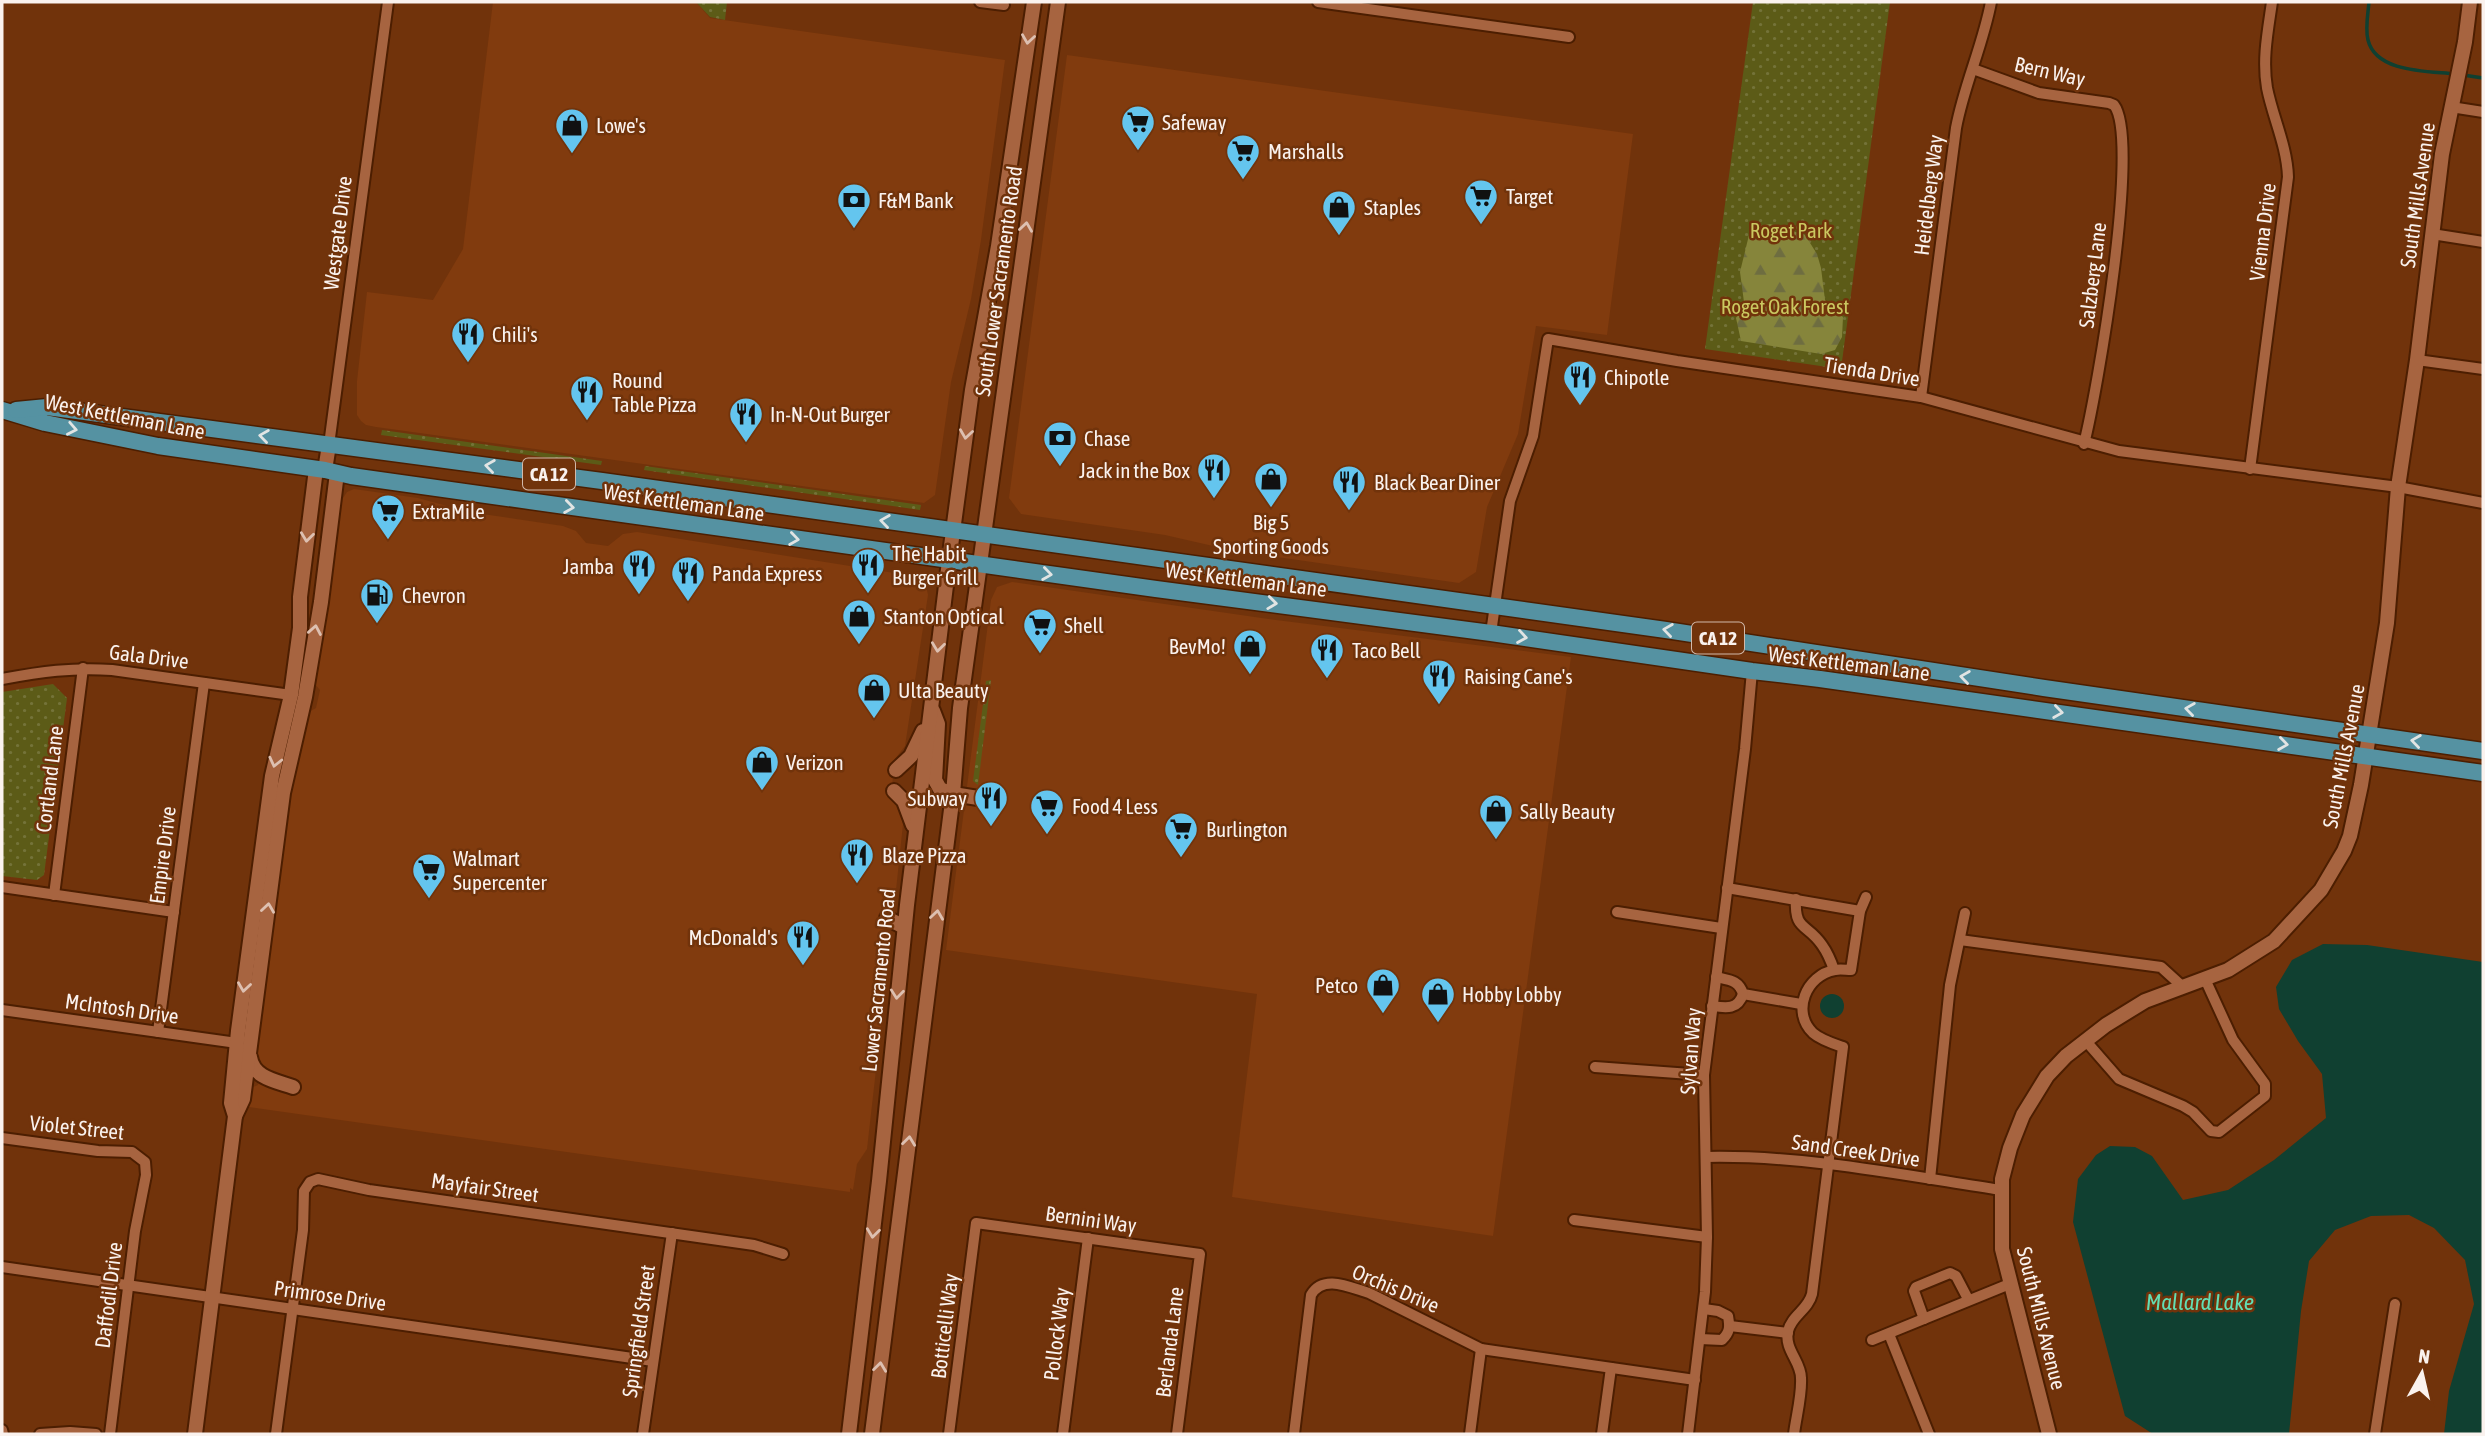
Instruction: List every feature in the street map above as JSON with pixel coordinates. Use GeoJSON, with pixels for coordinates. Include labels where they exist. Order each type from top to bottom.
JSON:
{"type":"FeatureCollection","features":[{"type":"Feature","properties":{"kind":"main road","name":"South Lower Sacramento Road"},"geometry":{"type":"LineString","coordinates":[[953,531],[972,390],[998,246],[1034,2]]}},
{"type":"Feature","properties":{"kind":"main road","name":"South Lower Sacramento Road"},"geometry":{"type":"LineString","coordinates":[[979,565],[1058,2]]}},
{"type":"Feature","properties":{"kind":"main road","name":"South Mills Avenue"},"geometry":{"type":"LineString","coordinates":[[2049,1434],[2002,1250],[2001,1190],[2010,1148],[2023,1115],[2048,1076],[2085,1040],[2145,1001],[2228,970],[2274,941],[2321,890],[2350,836],[2387,623],[2398,487],[2432,234],[2470,2]]}},
{"type":"Feature","properties":{"kind":"main road","name":"West Kettleman Lane"},"geometry":{"type":"LineString","coordinates":[[4,410],[47,407],[329,444],[1666,630],[2483,751]]}},
{"type":"Feature","properties":{"kind":"main road","name":"West Kettleman Lane"},"geometry":{"type":"LineString","coordinates":[[4,410],[45,424],[158,446],[326,471],[948,561],[1491,633],[2483,773]]}},
{"type":"Feature","properties":{"kind":"main road","name":"Westgate Drive"},"geometry":{"type":"LineString","coordinates":[[326,471],[329,444]]}},
{"type":"Feature","properties":{"kind":"main road"},"geometry":{"type":"LineString","coordinates":[[298,696],[300,597],[326,471]]}},
{"type":"Feature","properties":{"kind":"main road"},"geometry":{"type":"LineString","coordinates":[[235,1116],[231,1103],[243,1046],[272,776],[298,696],[321,602],[326,471]]}},
{"type":"Feature","properties":{"kind":"main road","name":"Lower Sacramento Road"},"geometry":{"type":"LineString","coordinates":[[849,1434],[879,1181],[904,927],[953,531]]}},
{"type":"Feature","properties":{"kind":"main road"},"geometry":{"type":"LineString","coordinates":[[872,1434],[953,794],[960,709],[979,565]]}},
{"type":"Feature","properties":{"kind":"main road"},"geometry":{"type":"LineString","coordinates":[[897,770],[911,756],[920,740],[931,703]]}},
{"type":"Feature","properties":{"kind":"main road"},"geometry":{"type":"LineString","coordinates":[[931,703],[938,724],[935,780],[940,789],[953,794],[997,801]]}},
{"type":"Feature","properties":{"kind":"main road"},"geometry":{"type":"LineString","coordinates":[[894,791],[909,811],[913,823],[914,846]]}},
{"type":"Feature","properties":{"kind":"main road"},"geometry":{"type":"LineString","coordinates":[[887,925],[904,927]]}},
{"type":"Feature","properties":{"kind":"main road"},"geometry":{"type":"LineString","coordinates":[[243,1046],[243,1099]]}},
{"type":"Feature","properties":{"kind":"main road"},"geometry":{"type":"LineString","coordinates":[[195,1434],[235,1116],[248,1087],[253,1083],[293,1087],[256,1071],[243,1046]]}},
{"type":"Feature","properties":{"kind":"street","name":"Westgate Drive"},"geometry":{"type":"LineString","coordinates":[[329,444],[388,2]]}},
{"type":"Feature","properties":{"kind":"street"},"geometry":{"type":"LineString","coordinates":[[980,2],[1004,5]]}},
{"type":"Feature","properties":{"kind":"street"},"geometry":{"type":"LineString","coordinates":[[1318,2],[1569,37]]}},
{"type":"Feature","properties":{"kind":"street","name":"Heidelberg Way"},"geometry":{"type":"LineString","coordinates":[[1921,397],[1956,128],[1964,93],[1982,43],[1991,2]]}},
{"type":"Feature","properties":{"kind":"street","name":"Vienna Drive"},"geometry":{"type":"LineString","coordinates":[[2250,470],[2288,177],[2284,146],[2267,89],[2265,69],[2272,2]]}},
{"type":"Feature","properties":{"kind":"street","name":"Bern Way"},"geometry":{"type":"LineString","coordinates":[[1973,69],[2039,93],[2104,102],[2114,105],[2117,110]]}},
{"type":"Feature","properties":{"kind":"street"},"geometry":{"type":"LineString","coordinates":[[2451,107],[2483,112]]}},
{"type":"Feature","properties":{"kind":"street","name":"Salzberg Lane"},"geometry":{"type":"LineString","coordinates":[[2084,443],[2097,387],[2122,199],[2121,131],[2117,110]]}},
{"type":"Feature","properties":{"kind":"street"},"geometry":{"type":"LineString","coordinates":[[2432,234],[2483,242]]}},
{"type":"Feature","properties":{"kind":"street","name":"Tienda Drive"},"geometry":{"type":"LineString","coordinates":[[1491,633],[1510,502],[1533,436],[1548,339],[1921,397],[2129,453],[2398,487],[2483,503]]}},
{"type":"Feature","properties":{"kind":"street"},"geometry":{"type":"LineString","coordinates":[[2417,360],[2483,369]]}},
{"type":"Feature","properties":{"kind":"street","name":"Gala Drive"},"geometry":{"type":"LineString","coordinates":[[2,679],[56,669],[83,668],[298,696]]}},
{"type":"Feature","properties":{"kind":"street","name":"Cortland Lane"},"geometry":{"type":"LineString","coordinates":[[54,895],[83,668]]}},
{"type":"Feature","properties":{"kind":"street","name":"Sylvan Way"},"geometry":{"type":"LineString","coordinates":[[1688,1434],[1704,1309],[1707,1237],[1704,1074],[1745,749],[1752,671]]}},
{"type":"Feature","properties":{"kind":"street","name":"Empire Drive"},"geometry":{"type":"LineString","coordinates":[[159,1032],[204,683]]}},
{"type":"Feature","properties":{"kind":"street"},"geometry":{"type":"LineString","coordinates":[[2,887],[174,912]]}},
{"type":"Feature","properties":{"kind":"street"},"geometry":{"type":"LineString","coordinates":[[1727,888],[1860,911]]}},
{"type":"Feature","properties":{"kind":"street"},"geometry":{"type":"LineString","coordinates":[[1794,1434],[1801,1379],[1788,1343],[1788,1333],[1792,1321],[1809,1304],[1812,1294],[1843,1047],[1813,1033],[1803,1017],[1801,1004],[1812,983],[1822,974],[1834,970],[1851,970],[1860,911],[1866,898]]}},
{"type":"Feature","properties":{"kind":"street"},"geometry":{"type":"LineString","coordinates":[[1796,899],[1795,915],[1800,924],[1821,942],[1834,970]]}},
{"type":"Feature","properties":{"kind":"street"},"geometry":{"type":"LineString","coordinates":[[1617,912],[1721,928]]}},
{"type":"Feature","properties":{"kind":"street"},"geometry":{"type":"LineString","coordinates":[[1930,1179],[1950,985],[1965,913]]}},
{"type":"Feature","properties":{"kind":"street"},"geometry":{"type":"LineString","coordinates":[[1960,940],[2161,967],[2183,987]]}},
{"type":"Feature","properties":{"kind":"street"},"geometry":{"type":"LineString","coordinates":[[1712,1006],[1735,1006],[1743,994],[1735,981],[1716,976]]}},
{"type":"Feature","properties":{"kind":"street"},"geometry":{"type":"LineString","coordinates":[[2085,1040],[2119,1079],[2183,1106],[2193,1112],[2211,1131],[2219,1132],[2265,1096],[2266,1089],[2233,1040],[2205,979]]}},
{"type":"Feature","properties":{"kind":"street"},"geometry":{"type":"LineString","coordinates":[[1743,994],[1801,1004]]}},
{"type":"Feature","properties":{"kind":"street","name":"McIntosh Drive"},"geometry":{"type":"LineString","coordinates":[[2,1010],[243,1046]]}},
{"type":"Feature","properties":{"kind":"street"},"geometry":{"type":"LineString","coordinates":[[1595,1067],[1704,1074]]}},
{"type":"Feature","properties":{"kind":"street","name":"Violet Street"},"geometry":{"type":"LineString","coordinates":[[2,1138],[97,1152],[132,1152],[145,1162]]}},
{"type":"Feature","properties":{"kind":"street","name":"Sand Creek Drive"},"geometry":{"type":"LineString","coordinates":[[1706,1157],[1750,1156],[1827,1164],[2001,1190]]}},
{"type":"Feature","properties":{"kind":"street","name":"Daffodil Drive"},"geometry":{"type":"LineString","coordinates":[[110,1434],[139,1205],[146,1175],[145,1162]]}},
{"type":"Feature","properties":{"kind":"street","name":"Mayfair Street"},"geometry":{"type":"LineString","coordinates":[[276,1434],[303,1230],[304,1191],[310,1182],[318,1179],[369,1190],[754,1245],[783,1254]]}},
{"type":"Feature","properties":{"kind":"street"},"geometry":{"type":"LineString","coordinates":[[1574,1220],[1707,1237]]}},
{"type":"Feature","properties":{"kind":"street","name":"Bernini Way"},"geometry":{"type":"LineString","coordinates":[[976,1223],[1200,1254]]}},
{"type":"Feature","properties":{"kind":"street","name":"Botticelli Way"},"geometry":{"type":"LineString","coordinates":[[950,1434],[976,1223]]}},
{"type":"Feature","properties":{"kind":"street","name":"Springfield Street"},"geometry":{"type":"LineString","coordinates":[[643,1434],[672,1233]]}},
{"type":"Feature","properties":{"kind":"street","name":"Pollock Way"},"geometry":{"type":"LineString","coordinates":[[1063,1434],[1088,1238]]}},
{"type":"Feature","properties":{"kind":"street","name":"Berlanda Lane"},"geometry":{"type":"LineString","coordinates":[[1177,1434],[1200,1254]]}},
{"type":"Feature","properties":{"kind":"street","name":"Primrose Drive"},"geometry":{"type":"LineString","coordinates":[[2,1267],[653,1361]]}},
{"type":"Feature","properties":{"kind":"street"},"geometry":{"type":"LineString","coordinates":[[1924,1319],[1914,1291],[1916,1287],[1950,1273],[1956,1276],[1968,1299]]}},
{"type":"Feature","properties":{"kind":"street","name":"Orchis Drive"},"geometry":{"type":"LineString","coordinates":[[1294,1434],[1311,1295],[1315,1287],[1324,1283],[1349,1286],[1369,1293],[1481,1349]]}},
{"type":"Feature","properties":{"kind":"street"},"geometry":{"type":"LineString","coordinates":[[1872,1340],[2012,1283]]}},
{"type":"Feature","properties":{"kind":"street"},"geometry":{"type":"LineString","coordinates":[[2375,1434],[2395,1304]]}},
{"type":"Feature","properties":{"kind":"street"},"geometry":{"type":"LineString","coordinates":[[1700,1339],[1721,1340],[1728,1334],[1730,1325],[1728,1316],[1704,1309]]}},
{"type":"Feature","properties":{"kind":"street"},"geometry":{"type":"LineString","coordinates":[[1730,1325],[1788,1333]]}},
{"type":"Feature","properties":{"kind":"street"},"geometry":{"type":"LineString","coordinates":[[1889,1334],[1929,1434]]}},
{"type":"Feature","properties":{"kind":"street"},"geometry":{"type":"LineString","coordinates":[[1470,1434],[1481,1349],[1695,1380]]}},
{"type":"Feature","properties":{"kind":"street"},"geometry":{"type":"LineString","coordinates":[[1602,1434],[1611,1368]]}},
{"type":"Feature","properties":{"kind":"street"},"geometry":{"type":"LineString","coordinates":[[40,1434],[96,1434]]}},
{"type":"Feature","properties":{"kind":"shaded area"},"geometry":{"type":"Polygon","coordinates":[[[493,2],[696,2],[710,18],[1005,60],[981,240],[971,299],[951,382],[935,495],[924,503],[376,427],[361,421],[357,415],[357,381],[367,292],[433,300],[463,249],[493,2]]]}},
{"type":"Feature","properties":{"kind":"shaded area"},"geometry":{"type":"Polygon","coordinates":[[[1067,55],[1633,134],[1607,335],[1536,326],[1518,434],[1487,507],[1476,572],[1459,583],[1235,551],[1165,535],[1021,514],[1009,498],[1067,55]]]}},
{"type":"Feature","properties":{"kind":"shaded area"},"geometry":{"type":"Polygon","coordinates":[[[354,489],[418,498],[469,512],[563,526],[576,531],[586,543],[608,546],[623,534],[637,532],[913,576],[926,585],[928,595],[905,746],[895,759],[891,795],[900,810],[903,824],[896,890],[886,905],[882,946],[887,954],[888,964],[867,1149],[857,1164],[853,1190],[850,1188],[850,1192],[249,1107],[251,1088],[258,1085],[260,1071],[254,1064],[294,770],[307,713],[316,708],[320,690],[314,683],[318,640],[329,597],[341,501],[347,492],[354,489]]]}},
{"type":"Feature","properties":{"kind":"shaded area"},"geometry":{"type":"Polygon","coordinates":[[[1012,582],[1276,620],[1571,657],[1493,1236],[1232,1197],[1257,994],[946,950],[991,600],[997,587],[1012,582]]]}},
{"type":"Feature","properties":{"kind":"green space"},"geometry":{"type":"Polygon","coordinates":[[[696,2],[727,2],[725,20],[710,17],[696,2]]]}},
{"type":"Feature","properties":{"kind":"green space","name":"Roget Park"},"geometry":{"type":"Polygon","coordinates":[[[1753,2],[1890,2],[1841,369],[1705,349],[1753,2]]]}},
{"type":"Feature","properties":{"kind":"green space","name":"Roget Oak Forest"},"geometry":{"type":"Polygon","coordinates":[[[1770,224],[1805,235],[1817,254],[1825,300],[1843,317],[1842,337],[1835,350],[1821,354],[1741,341],[1736,318],[1744,302],[1740,272],[1749,235],[1755,227],[1770,224]]]}},
{"type":"Feature","properties":{"kind":"green space"},"geometry":{"type":"Polygon","coordinates":[[[382,430],[602,461],[601,465],[381,435],[382,430]]]}},
{"type":"Feature","properties":{"kind":"green space"},"geometry":{"type":"Polygon","coordinates":[[[645,466],[921,505],[920,510],[644,470],[645,466]]]}},
{"type":"Feature","properties":{"kind":"green space"},"geometry":{"type":"Polygon","coordinates":[[[991,680],[978,785],[973,781],[986,681],[991,680]]]}},
{"type":"Feature","properties":{"kind":"green space"},"geometry":{"type":"Polygon","coordinates":[[[53,684],[67,698],[44,875],[37,880],[2,876],[2,692],[53,684]]]}},
{"type":"Feature","properties":{"kind":"water","name":"Mallard Lake"},"geometry":{"type":"Polygon","coordinates":[[[2323,944],[2367,945],[2483,962],[2483,1434],[2444,1434],[2449,1391],[2474,1304],[2465,1260],[2434,1228],[2409,1215],[2371,1216],[2335,1230],[2309,1261],[2301,1311],[2289,1434],[2153,1434],[2125,1416],[2073,1222],[2078,1179],[2096,1155],[2110,1146],[2135,1147],[2152,1156],[2183,1200],[2228,1190],[2274,1160],[2326,1118],[2322,1074],[2279,1009],[2276,987],[2292,960],[2323,944]]]}},
{"type":"Feature","properties":{"kind":"water"},"geometry":{"type":"Polygon","coordinates":[[[1832,994],[1843,1001],[1844,1006],[1837,1017],[1832,1018],[1821,1011],[1820,1006],[1827,995],[1832,994]]]}},
{"type":"Feature","properties":{"kind":"waterway"},"geometry":{"type":"LineString","coordinates":[[2369,2],[2368,40],[2381,59],[2418,71],[2455,74]]}},
{"type":"Feature","properties":{"kind":"waterway"},"geometry":{"type":"LineString","coordinates":[[2463,75],[2483,78]]}},
{"type":"Feature","properties":{"kind":"place","name":"Safeway"},"geometry":{"type":"Point","coordinates":[1138,152]}},
{"type":"Feature","properties":{"kind":"place","name":"Lowe's"},"geometry":{"type":"Point","coordinates":[572,155]}},
{"type":"Feature","properties":{"kind":"place","name":"Marshalls"},"geometry":{"type":"Point","coordinates":[1243,181]}},
{"type":"Feature","properties":{"kind":"place","name":"Target"},"geometry":{"type":"Point","coordinates":[1481,226]}},
{"type":"Feature","properties":{"kind":"place","name":"F&M Bank"},"geometry":{"type":"Point","coordinates":[854,230]}},
{"type":"Feature","properties":{"kind":"place","name":"Staples"},"geometry":{"type":"Point","coordinates":[1339,237]}},
{"type":"Feature","properties":{"kind":"place","name":"Chili's"},"geometry":{"type":"Point","coordinates":[468,364]}},
{"type":"Feature","properties":{"kind":"place","name":"Chipotle"},"geometry":{"type":"Point","coordinates":[1580,407]}},
{"type":"Feature","properties":{"kind":"place","name":"Round Table Pizza"},"geometry":{"type":"Point","coordinates":[587,422]}},
{"type":"Feature","properties":{"kind":"place","name":"In-N-Out Burger"},"geometry":{"type":"Point","coordinates":[746,444]}},
{"type":"Feature","properties":{"kind":"place","name":"Chase"},"geometry":{"type":"Point","coordinates":[1060,468]}},
{"type":"Feature","properties":{"kind":"place","name":"Jack in the Box"},"geometry":{"type":"Point","coordinates":[1214,500]}},
{"type":"Feature","properties":{"kind":"place","name":"Big 5 Sporting Goods"},"geometry":{"type":"Point","coordinates":[1271,509]}},
{"type":"Feature","properties":{"kind":"place","name":"Black Bear Diner"},"geometry":{"type":"Point","coordinates":[1349,512]}},
{"type":"Feature","properties":{"kind":"place","name":"ExtraMile"},"geometry":{"type":"Point","coordinates":[388,541]}},
{"type":"Feature","properties":{"kind":"place","name":"The Habit Burger Grill"},"geometry":{"type":"Point","coordinates":[868,595]}},
{"type":"Feature","properties":{"kind":"place","name":"Jamba"},"geometry":{"type":"Point","coordinates":[639,596]}},
{"type":"Feature","properties":{"kind":"place","name":"Panda Express"},"geometry":{"type":"Point","coordinates":[688,603]}},
{"type":"Feature","properties":{"kind":"place","name":"Chevron"},"geometry":{"type":"Point","coordinates":[377,625]}},
{"type":"Feature","properties":{"kind":"place","name":"Stanton Optical"},"geometry":{"type":"Point","coordinates":[859,646]}},
{"type":"Feature","properties":{"kind":"place","name":"Shell"},"geometry":{"type":"Point","coordinates":[1040,655]}},
{"type":"Feature","properties":{"kind":"place","name":"BevMo!"},"geometry":{"type":"Point","coordinates":[1250,676]}},
{"type":"Feature","properties":{"kind":"place","name":"Taco Bell"},"geometry":{"type":"Point","coordinates":[1327,680]}},
{"type":"Feature","properties":{"kind":"place","name":"Raising Cane's"},"geometry":{"type":"Point","coordinates":[1439,706]}},
{"type":"Feature","properties":{"kind":"place","name":"Ulta Beauty"},"geometry":{"type":"Point","coordinates":[874,720]}},
{"type":"Feature","properties":{"kind":"place","name":"Verizon"},"geometry":{"type":"Point","coordinates":[762,792]}},
{"type":"Feature","properties":{"kind":"place","name":"Subway"},"geometry":{"type":"Point","coordinates":[991,828]}},
{"type":"Feature","properties":{"kind":"place","name":"Food 4 Less"},"geometry":{"type":"Point","coordinates":[1047,836]}},
{"type":"Feature","properties":{"kind":"place","name":"Sally Beauty"},"geometry":{"type":"Point","coordinates":[1496,841]}},
{"type":"Feature","properties":{"kind":"place","name":"Burlington"},"geometry":{"type":"Point","coordinates":[1181,859]}},
{"type":"Feature","properties":{"kind":"place","name":"Blaze Pizza"},"geometry":{"type":"Point","coordinates":[857,885]}},
{"type":"Feature","properties":{"kind":"place","name":"Walmart Supercenter"},"geometry":{"type":"Point","coordinates":[429,900]}},
{"type":"Feature","properties":{"kind":"place","name":"McDonald's"},"geometry":{"type":"Point","coordinates":[803,967]}},
{"type":"Feature","properties":{"kind":"place","name":"Petco"},"geometry":{"type":"Point","coordinates":[1383,1015]}},
{"type":"Feature","properties":{"kind":"place","name":"Hobby Lobby"},"geometry":{"type":"Point","coordinates":[1438,1024]}}]}
